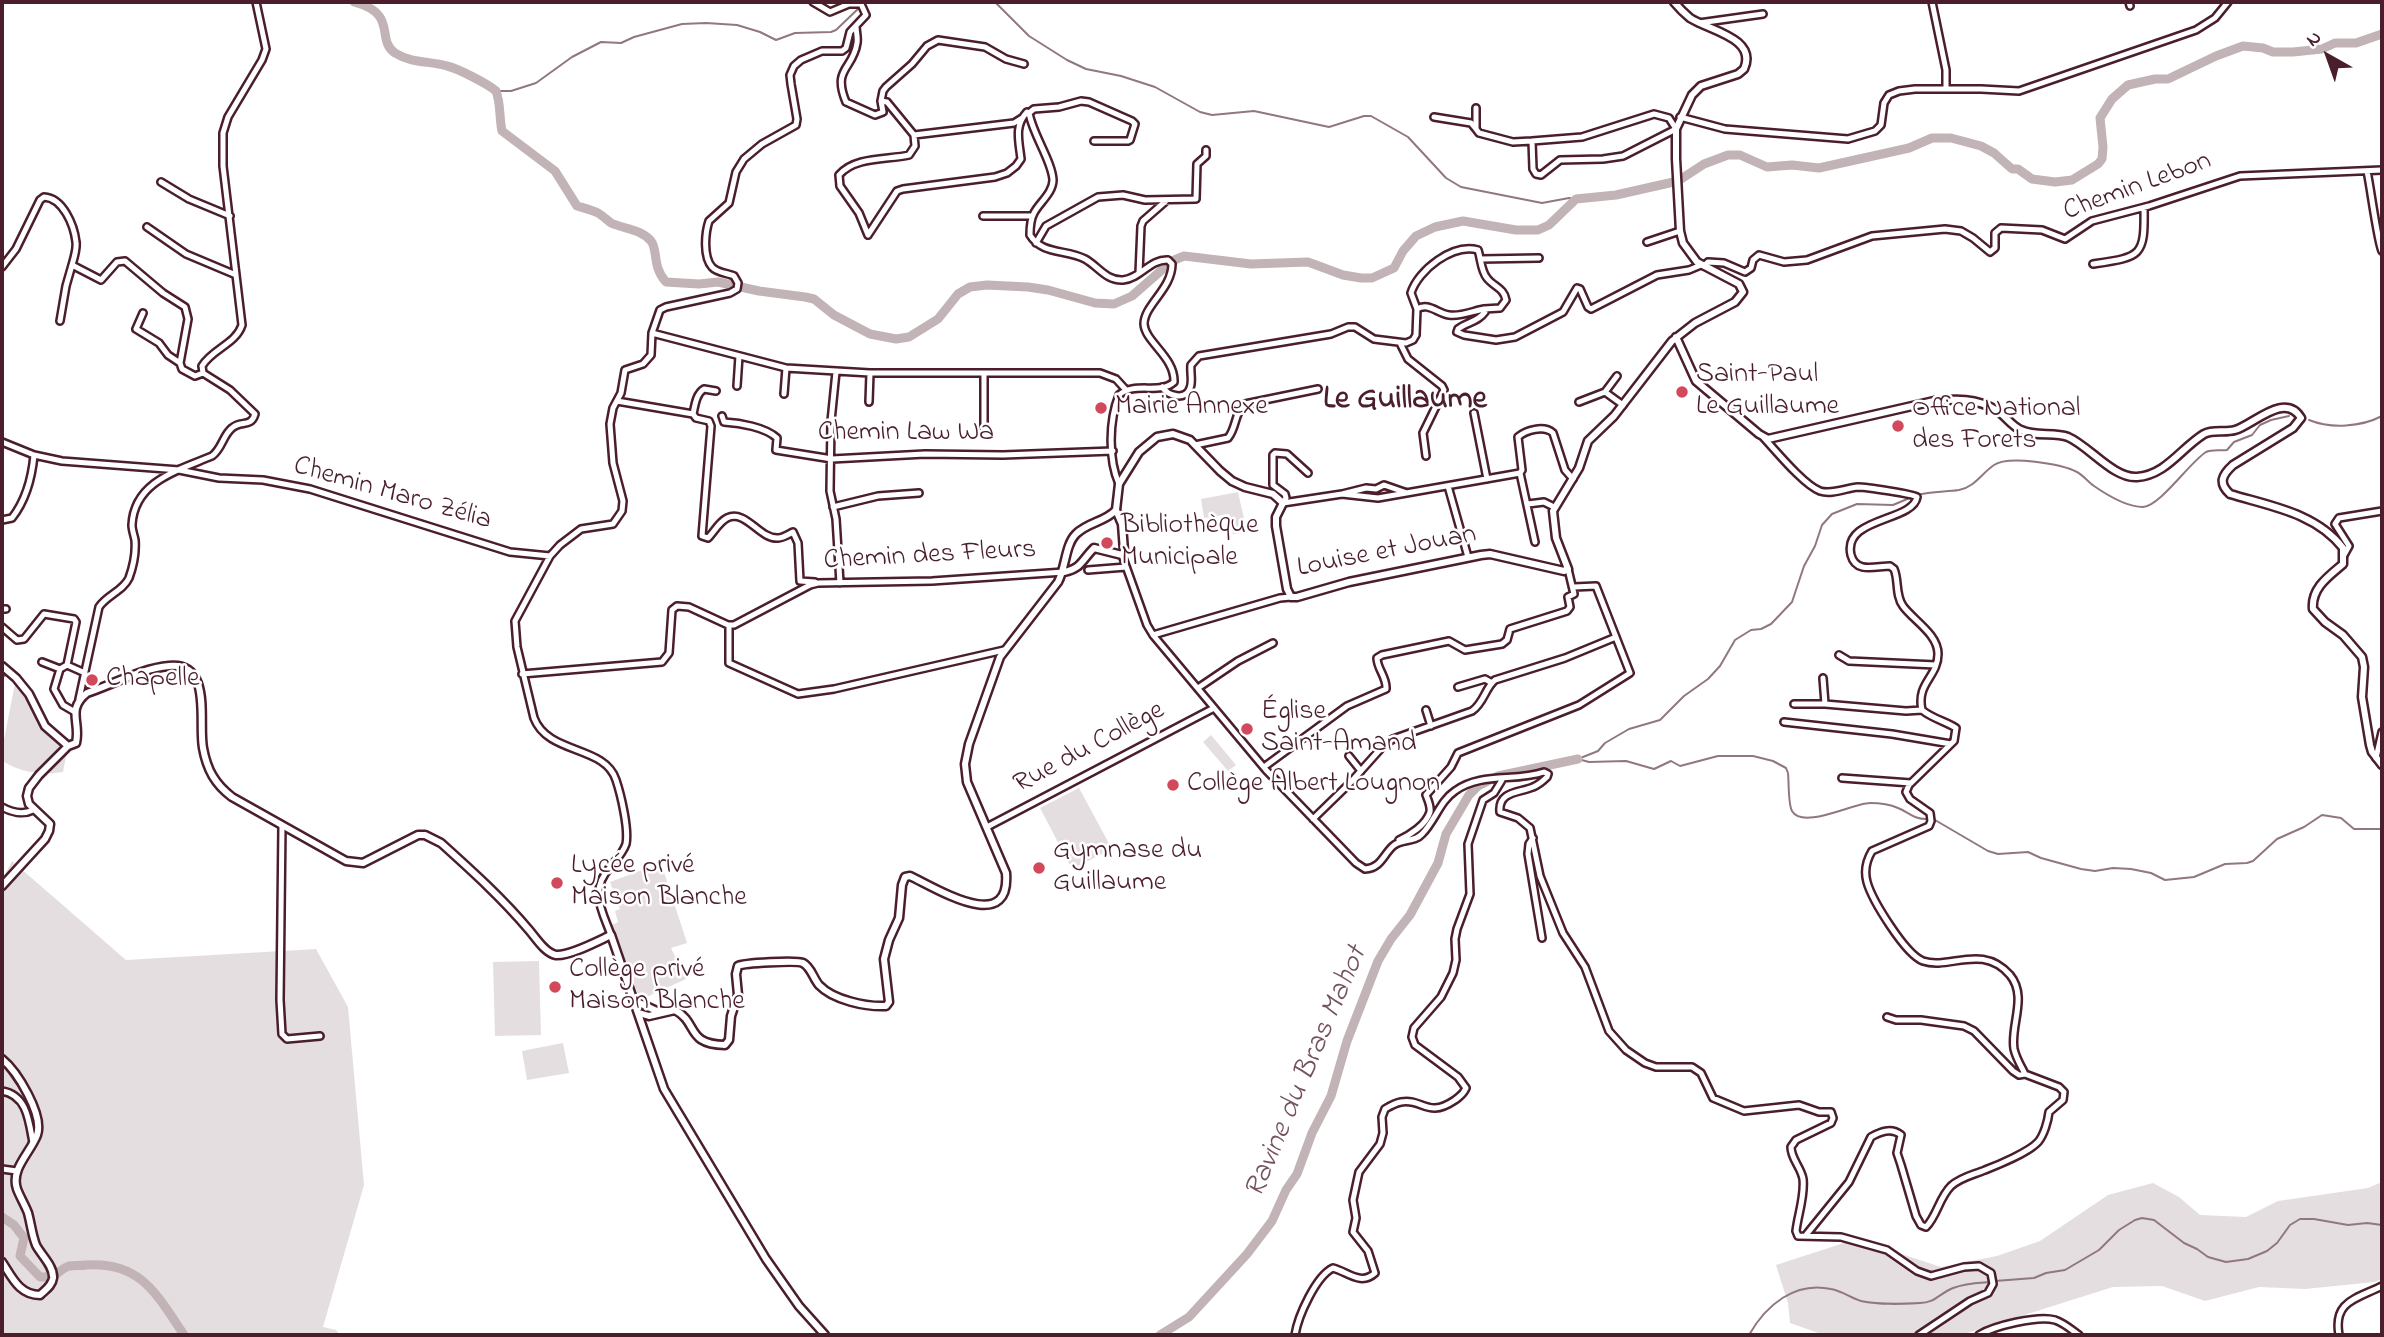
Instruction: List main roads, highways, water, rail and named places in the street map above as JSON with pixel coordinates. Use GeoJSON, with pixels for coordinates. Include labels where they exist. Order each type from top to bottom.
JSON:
{"type":"FeatureCollection","features":[{"type":"Feature","properties":{"kind":"main road"},"geometry":{"type":"LineString","coordinates":[[1674,2],[1689,18],[1735,40],[1744,50],[1747,63],[1738,74],[1701,86],[1692,95],[1676,129],[1680,231],[1683,243],[1702,266],[1740,284],[1743,292],[1739,299],[1695,323],[1676,337],[1696,381],[1764,438],[1934,401],[1961,398],[1997,410],[2023,432],[2070,438],[2129,477],[2160,470],[2208,432],[2236,430],[2264,414],[2286,408],[2298,412],[2301,418],[2299,423],[2233,465],[2221,480],[2223,488],[2230,494],[2295,513],[2323,527],[2343,548],[2343,564],[2320,584],[2312,604],[2316,613],[2349,641],[2364,662],[2362,698],[2370,745],[2375,758],[2382,765]]}},
{"type":"Feature","properties":{"kind":"main road","name":"Louise et Jouan"},"geometry":{"type":"LineString","coordinates":[[1116,510],[1119,484],[1139,452],[1157,437],[1173,434],[1195,445],[1232,481],[1273,494],[1283,503],[1276,517],[1276,526],[1287,589],[1291,597],[1490,554],[1555,569],[1568,569],[1556,538],[1554,508],[1573,479],[1588,440],[1623,405],[1676,337]]}},
{"type":"Feature","properties":{"kind":"main road"},"geometry":{"type":"LineString","coordinates":[[639,1013],[678,1012],[697,1038],[704,1042],[724,1045],[729,1040],[731,1016],[738,995],[738,966],[745,963],[793,960],[804,963],[827,993],[876,1006],[886,1006],[889,1002],[884,959],[899,918],[903,879],[910,876],[968,904],[998,901],[1007,885],[1006,873],[967,782],[965,764],[978,718],[1000,657],[1064,572],[1073,536],[1090,524],[1104,520],[1116,510],[1122,524],[1122,555],[1094,548],[1081,565],[1064,572]]}},
{"type":"Feature","properties":{"kind":"main road"},"geometry":{"type":"LineString","coordinates":[[2,666],[29,694],[45,726],[68,746]]}},
{"type":"Feature","properties":{"kind":"main road"},"geometry":{"type":"LineString","coordinates":[[2,886],[50,831],[50,824],[45,817],[33,810],[27,796],[29,788],[39,775],[68,746],[76,743],[78,738],[75,712],[79,699],[87,693],[154,669],[179,666],[189,670],[200,687],[202,746],[208,767],[217,786],[232,797],[346,861],[355,863],[363,863],[418,835],[429,836],[441,843],[506,903],[553,954],[578,949],[611,935],[664,1089],[766,1259],[799,1306],[825,1335]]}},
{"type":"Feature","properties":{"kind":"main road"},"geometry":{"type":"LineString","coordinates":[[635,1000],[649,1012]]}},
{"type":"Feature","properties":{"kind":"main road"},"geometry":{"type":"LineString","coordinates":[[643,1026],[649,1012]]}},
{"type":"Feature","properties":{"kind":"main road"},"geometry":{"type":"LineString","coordinates":[[2,1059],[10,1065],[21,1081],[37,1118],[38,1129],[17,1171],[16,1187],[27,1210],[37,1245],[51,1270],[52,1282],[40,1295],[25,1293],[2,1262]]}},
{"type":"Feature","properties":{"kind":"waterway"},"geometry":{"type":"LineString","coordinates":[[354,2],[377,13],[384,27],[386,41],[395,53],[414,60],[452,67],[496,91],[502,131],[555,171],[577,206],[596,212],[611,223],[647,237],[653,244],[659,270],[666,282],[718,282],[814,299],[834,315],[870,334],[896,339],[909,337],[938,319],[958,294],[970,287],[1028,287],[1095,303],[1114,304],[1132,296],[1172,261],[1184,256],[1251,264],[1308,262],[1343,275],[1372,278],[1394,268],[1403,251],[1416,236],[1435,227],[1463,221],[1516,230],[1538,230],[1549,225],[1576,199],[1616,195],[1678,181],[1704,164],[1728,155],[1740,155],[1767,167],[1792,165],[1819,168],[1909,148],[1932,138],[1951,138],[1981,146],[1994,153],[2012,169],[2018,169],[2032,179],[2055,182],[2072,180],[2102,159],[2100,118],[2112,99],[2128,85],[2168,79],[2243,46],[2273,52],[2293,52],[2322,49],[2335,43],[2356,43],[2382,34]]}},
{"type":"Feature","properties":{"kind":"waterway"},"geometry":{"type":"LineString","coordinates":[[995,2],[1029,36],[1067,60],[1086,69],[1155,87],[1200,112],[1212,115],[1254,111],[1329,127],[1371,116],[1408,137],[1446,178],[1461,187],[1542,203],[1576,199]]}},
{"type":"Feature","properties":{"kind":"waterway"},"geometry":{"type":"LineString","coordinates":[[496,91],[511,91],[536,83],[572,57],[601,42],[621,43],[682,24],[706,23],[737,25],[776,40],[795,33],[831,32],[860,7]]}},
{"type":"Feature","properties":{"kind":"waterway","name":"Ravine du Bras Mahot"},"geometry":{"type":"LineString","coordinates":[[1917,495],[1959,490],[1974,483],[1994,465],[2022,461],[2070,469],[2117,500],[2143,507],[2158,499],[2206,452],[2227,450],[2234,442],[2252,435],[2260,425],[2289,416]]}},
{"type":"Feature","properties":{"kind":"waterway","name":"Ravine du Bras Mahot"},"geometry":{"type":"LineString","coordinates":[[2309,420],[2346,426],[2365,423],[2382,416]]}},
{"type":"Feature","properties":{"kind":"waterway","name":"Ravine du Bras Mahot"},"geometry":{"type":"LineString","coordinates":[[1578,759],[1598,751],[1605,743],[1629,729],[1660,720],[1684,696],[1708,679],[1720,666],[1735,640],[1751,630],[1771,624],[1792,602],[1822,525],[1832,514],[1857,504],[1893,505],[1912,497]]}},
{"type":"Feature","properties":{"kind":"waterway"},"geometry":{"type":"LineString","coordinates":[[14,671],[34,698]]}},
{"type":"Feature","properties":{"kind":"waterway"},"geometry":{"type":"LineString","coordinates":[[2,677],[6,675]]}},
{"type":"Feature","properties":{"kind":"waterway"},"geometry":{"type":"LineString","coordinates":[[1578,759],[1589,762],[1626,761],[1654,769],[1671,761],[1680,766],[1718,756],[1753,756],[1773,761],[1786,768],[1791,808],[1798,816],[1817,817],[1873,803],[1891,806],[1915,817],[1928,819]]}},
{"type":"Feature","properties":{"kind":"waterway","name":"Ravine du Bras Mahot"},"geometry":{"type":"LineString","coordinates":[[1160,1335],[1189,1317],[1247,1254],[1272,1221],[1286,1190],[1297,1174],[1312,1133],[1331,1096],[1347,1041],[1378,961],[1410,915],[1438,863],[1446,834],[1469,795],[1478,786],[1498,776],[1578,759]]}},
{"type":"Feature","properties":{"kind":"waterway"},"geometry":{"type":"LineString","coordinates":[[1935,820],[1988,851],[1998,854],[2028,852],[2081,869],[2131,869],[2151,873],[2165,880],[2194,877],[2225,864],[2253,861],[2277,839],[2304,827],[2322,815],[2341,818],[2354,829],[2382,829]]}},
{"type":"Feature","properties":{"kind":"waterway"},"geometry":{"type":"LineString","coordinates":[[2,1217],[14,1225],[24,1238],[20,1256],[40,1277],[54,1275],[71,1266],[105,1265],[121,1269],[134,1275],[156,1294],[184,1335]]}},
{"type":"Feature","properties":{"kind":"waterway"},"geometry":{"type":"LineString","coordinates":[[1995,1281],[2034,1278],[2065,1270],[2099,1250],[2119,1230],[2142,1218],[2154,1220],[2208,1257],[2226,1262],[2248,1259],[2267,1251],[2277,1243],[2290,1225],[2300,1219],[2348,1225],[2382,1225]]}},
{"type":"Feature","properties":{"kind":"waterway"},"geometry":{"type":"LineString","coordinates":[[1749,1335],[1773,1305],[1794,1292],[1805,1289],[1818,1287],[1839,1291],[1857,1300],[1905,1304],[1925,1303],[1962,1285],[1990,1282]]}},
{"type":"Feature","properties":{"kind":"place","name":"Saint-Paul Le Guillaume"},"geometry":{"type":"Point","coordinates":[1682,392]}},
{"type":"Feature","properties":{"kind":"place","name":"Mairie Annexe"},"geometry":{"type":"Point","coordinates":[1101,408]}},
{"type":"Feature","properties":{"kind":"place","name":"Office National des Forets"},"geometry":{"type":"Point","coordinates":[1898,426]}},
{"type":"Feature","properties":{"kind":"place","name":"Bibliothèque Municipale"},"geometry":{"type":"Point","coordinates":[1107,543]}},
{"type":"Feature","properties":{"kind":"place","name":"Chapelle"},"geometry":{"type":"Point","coordinates":[92,680]}},
{"type":"Feature","properties":{"kind":"place","name":"Église Saint-Amand"},"geometry":{"type":"Point","coordinates":[1247,729]}},
{"type":"Feature","properties":{"kind":"place","name":"Collège Albert Lougnon"},"geometry":{"type":"Point","coordinates":[1173,785]}},
{"type":"Feature","properties":{"kind":"place","name":"Gymnase du Guillaume"},"geometry":{"type":"Point","coordinates":[1039,868]}},
{"type":"Feature","properties":{"kind":"place","name":"Lycée privé Maison Blanche"},"geometry":{"type":"Point","coordinates":[557,883]}},
{"type":"Feature","properties":{"kind":"place","name":"Collège privé Maison Blanche"},"geometry":{"type":"Point","coordinates":[555,987]}},
{"type":"Feature","properties":{"kind":"district","name":"Le Guillaume"},"geometry":{"type":"Point","coordinates":[1405,402]}}]}
